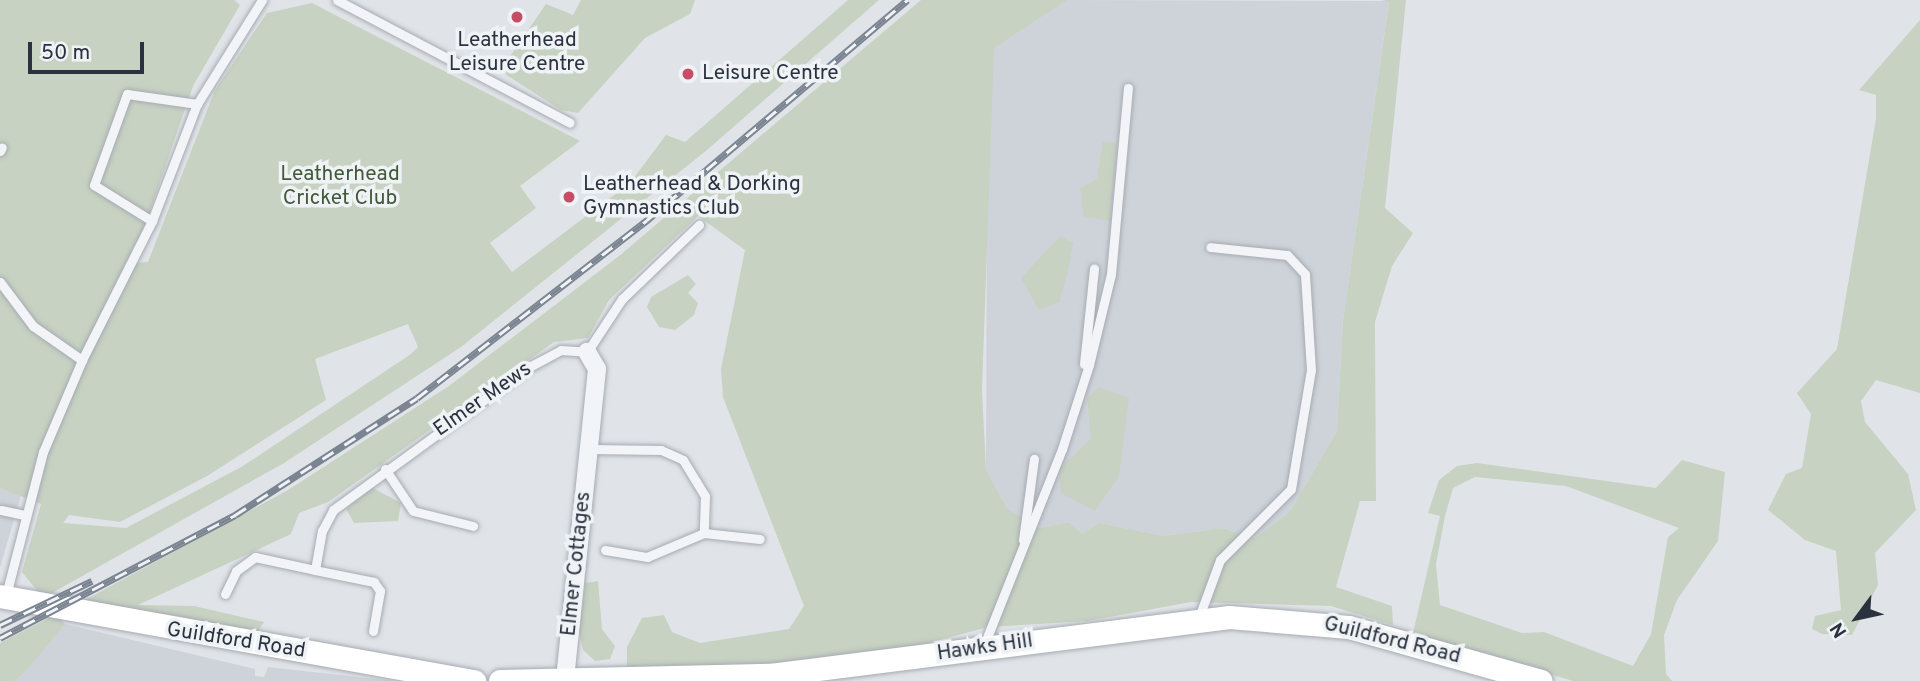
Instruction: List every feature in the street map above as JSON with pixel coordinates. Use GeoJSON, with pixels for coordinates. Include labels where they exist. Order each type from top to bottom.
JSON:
{"type":"FeatureCollection","features":[{"type":"Feature","properties":{"kind":"main road","name":"Guildford Road"},"geometry":{"type":"LineString","coordinates":[[3,596],[192,635],[474,681]]}},
{"type":"Feature","properties":{"kind":"main road","name":"Hawks Hill"},"geometry":{"type":"LineString","coordinates":[[770,678],[1199,617]]}},
{"type":"Feature","properties":{"kind":"main road","name":"Guildford Road"},"geometry":{"type":"LineString","coordinates":[[1199,617],[1349,627],[1541,681]]}},
{"type":"Feature","properties":{"kind":"main road"},"geometry":{"type":"LineString","coordinates":[[500,681],[770,678]]}},
{"type":"Feature","properties":{"kind":"street","name":"Elmer Cottages"},"geometry":{"type":"LineString","coordinates":[[565,679],[597,369],[587,352]]}},
{"type":"Feature","properties":{"kind":"lane"},"geometry":{"type":"LineString","coordinates":[[3,596],[24,515],[82,360],[152,220],[197,104],[262,0]]}},
{"type":"Feature","properties":{"kind":"lane"},"geometry":{"type":"LineString","coordinates":[[337,0],[570,123]]}},
{"type":"Feature","properties":{"kind":"lane"},"geometry":{"type":"LineString","coordinates":[[983,648],[1021,554],[1081,388],[1111,274],[1128,88]]}},
{"type":"Feature","properties":{"kind":"lane"},"geometry":{"type":"LineString","coordinates":[[152,220],[94,185],[127,94],[197,104]]}},
{"type":"Feature","properties":{"kind":"lane"},"geometry":{"type":"LineString","coordinates":[[587,352],[622,299],[699,225]]}},
{"type":"Feature","properties":{"kind":"lane"},"geometry":{"type":"LineString","coordinates":[[1199,617],[1220,560],[1291,489],[1311,370],[1306,274],[1287,256],[1210,247]]}},
{"type":"Feature","properties":{"kind":"lane"},"geometry":{"type":"LineString","coordinates":[[1081,388],[1094,269]]}},
{"type":"Feature","properties":{"kind":"lane"},"geometry":{"type":"LineString","coordinates":[[0,282],[33,327],[82,360]]}},
{"type":"Feature","properties":{"kind":"lane","name":"Elmer Mews"},"geometry":{"type":"LineString","coordinates":[[315,570],[321,531],[333,510],[384,469],[529,367],[561,350],[587,352]]}},
{"type":"Feature","properties":{"kind":"lane"},"geometry":{"type":"LineString","coordinates":[[590,449],[661,450],[684,460],[705,496],[704,533]]}},
{"type":"Feature","properties":{"kind":"lane"},"geometry":{"type":"LineString","coordinates":[[1021,554],[1034,459]]}},
{"type":"Feature","properties":{"kind":"lane"},"geometry":{"type":"LineString","coordinates":[[384,469],[413,511],[473,526]]}},
{"type":"Feature","properties":{"kind":"lane"},"geometry":{"type":"LineString","coordinates":[[1,510],[24,515]]}},
{"type":"Feature","properties":{"kind":"lane"},"geometry":{"type":"LineString","coordinates":[[605,550],[648,557],[704,533],[760,539]]}},
{"type":"Feature","properties":{"kind":"lane"},"geometry":{"type":"LineString","coordinates":[[225,594],[236,571],[255,557],[374,582],[380,591],[373,631]]}},
{"type":"Feature","properties":{"kind":"shaded area"},"geometry":{"type":"Polygon","coordinates":[[[1067,0],[1389,1],[1343,320],[1337,431],[1290,511],[1255,538],[1222,528],[1164,536],[1100,523],[1082,535],[1069,522],[1039,528],[1007,508],[986,470],[987,189],[956,172],[954,12],[1067,0]]]}},
{"type":"Feature","properties":{"kind":"shaded area"},"geometry":{"type":"Polygon","coordinates":[[[0,488],[21,495],[0,568],[0,488]]]}},
{"type":"Feature","properties":{"kind":"shaded area"},"geometry":{"type":"Polygon","coordinates":[[[65,624],[255,669],[255,676],[264,677],[268,667],[394,681],[15,681],[65,624]]]}},
{"type":"Feature","properties":{"kind":"green space","name":"Leatherhead Cricket Club"},"geometry":{"type":"Polygon","coordinates":[[[0,0],[234,0],[240,5],[193,86],[132,263],[148,262],[215,90],[267,13],[312,3],[580,141],[520,186],[536,208],[490,243],[512,272],[630,183],[666,135],[685,142],[848,0],[879,0],[707,150],[461,347],[284,463],[43,598],[22,572],[41,504],[0,488],[0,0]],[[408,324],[315,359],[326,400],[207,476],[120,522],[69,515],[63,523],[126,528],[243,466],[418,347],[408,324]]]}},
{"type":"Feature","properties":{"kind":"green space"},"geometry":{"type":"Polygon","coordinates":[[[581,0],[695,0],[690,14],[645,38],[578,113],[561,110],[500,71],[546,4],[573,15],[581,0]]]}},
{"type":"Feature","properties":{"kind":"green space"},"geometry":{"type":"Polygon","coordinates":[[[921,0],[1067,0],[994,48],[982,390],[986,470],[1007,508],[1039,528],[1069,522],[1082,534],[1100,523],[1164,536],[1222,528],[1255,538],[1290,511],[1337,431],[1343,320],[1389,2],[1382,0],[1406,0],[1385,208],[1413,233],[1392,266],[1375,322],[1376,501],[1360,501],[1336,587],[1392,606],[1393,625],[1331,606],[1191,602],[1088,621],[988,627],[857,662],[627,669],[627,647],[642,618],[664,615],[672,632],[700,643],[789,629],[804,606],[723,397],[721,369],[745,250],[698,216],[609,300],[588,338],[554,342],[328,502],[299,513],[291,534],[138,605],[194,606],[264,622],[258,631],[83,601],[288,490],[449,386],[619,256],[921,0]]]}},
{"type":"Feature","properties":{"kind":"green space"},"geometry":{"type":"Polygon","coordinates":[[[1920,20],[1920,393],[1876,380],[1861,401],[1865,422],[1908,474],[1916,510],[1875,553],[1878,585],[1852,635],[1822,634],[1812,629],[1815,616],[1841,610],[1836,551],[1805,540],[1768,510],[1786,474],[1802,468],[1811,414],[1797,393],[1837,349],[1876,119],[1876,95],[1859,90],[1920,20]]]}},
{"type":"Feature","properties":{"kind":"green space"},"geometry":{"type":"Polygon","coordinates":[[[1103,142],[1117,143],[1110,221],[1084,217],[1080,188],[1097,179],[1103,142]]]}},
{"type":"Feature","properties":{"kind":"green space"},"geometry":{"type":"Polygon","coordinates":[[[1060,236],[1073,243],[1068,271],[1059,302],[1039,310],[1021,278],[1060,236]]]}},
{"type":"Feature","properties":{"kind":"green space"},"geometry":{"type":"Polygon","coordinates":[[[688,275],[696,284],[688,293],[698,303],[694,315],[675,330],[659,327],[647,307],[651,297],[688,275]]]}},
{"type":"Feature","properties":{"kind":"green space"},"geometry":{"type":"Polygon","coordinates":[[[1099,387],[1129,398],[1119,476],[1095,511],[1061,493],[1059,469],[1091,439],[1087,398],[1099,387]]]}},
{"type":"Feature","properties":{"kind":"green space"},"geometry":{"type":"Polygon","coordinates":[[[1682,460],[1725,472],[1718,541],[1677,600],[1664,635],[1666,674],[1672,681],[1573,681],[1413,633],[1440,516],[1428,513],[1439,480],[1457,466],[1477,463],[1656,488],[1682,460]],[[1475,477],[1453,488],[1436,564],[1440,605],[1522,633],[1544,632],[1633,666],[1651,634],[1668,537],[1679,528],[1566,486],[1475,477]]]}},
{"type":"Feature","properties":{"kind":"green space"},"geometry":{"type":"Polygon","coordinates":[[[371,487],[401,503],[398,521],[354,523],[346,509],[371,487]]]}},
{"type":"Feature","properties":{"kind":"green space"},"geometry":{"type":"Polygon","coordinates":[[[598,581],[602,629],[615,646],[610,659],[595,661],[583,650],[579,630],[585,583],[598,581]]]}},
{"type":"Feature","properties":{"kind":"green space"},"geometry":{"type":"Polygon","coordinates":[[[56,614],[65,624],[30,666],[15,681],[0,681],[0,643],[56,614]]]}},
{"type":"Feature","properties":{"kind":"railway"},"geometry":{"type":"LineString","coordinates":[[0,638],[235,515],[417,398],[647,220],[907,0]]}},
{"type":"Feature","properties":{"kind":"railway"},"geometry":{"type":"LineString","coordinates":[[0,625],[92,581]]}},
{"type":"Feature","properties":{"kind":"place","name":"Leatherhead Leisure Centre"},"geometry":{"type":"Point","coordinates":[517,17]}},
{"type":"Feature","properties":{"kind":"place","name":"Leisure Centre"},"geometry":{"type":"Point","coordinates":[688,74]}},
{"type":"Feature","properties":{"kind":"place","name":"Leatherhead & Dorking Gymnastics Club"},"geometry":{"type":"Point","coordinates":[569,197]}}]}
